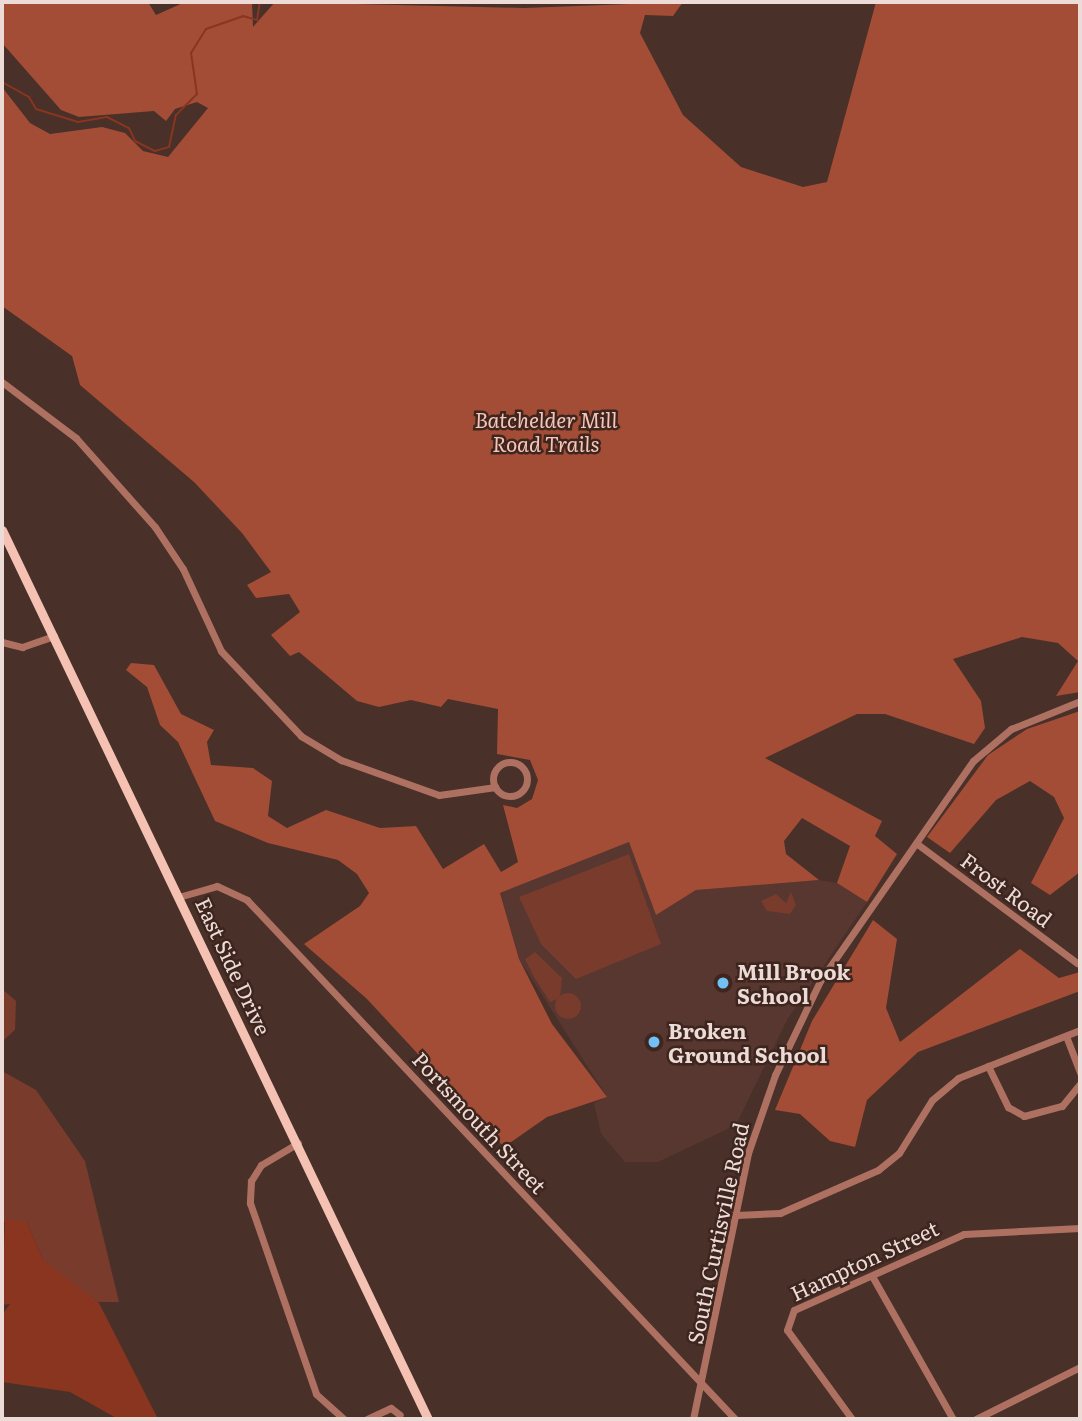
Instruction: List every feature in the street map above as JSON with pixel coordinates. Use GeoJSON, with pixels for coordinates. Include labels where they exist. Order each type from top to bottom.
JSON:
{"type":"FeatureCollection","features":[{"type":"Feature","properties":{"kind":"main road","name":"East Side Drive"},"geometry":{"type":"LineString","coordinates":[[2,530],[182,896],[428,1419]]}},
{"type":"Feature","properties":{"kind":"street"},"geometry":{"type":"LineString","coordinates":[[2,382],[84,446],[155,527],[183,569],[221,651],[292,729],[327,753],[439,795],[495,787]]}},
{"type":"Feature","properties":{"kind":"street"},"geometry":{"type":"LineString","coordinates":[[2,642],[22,648],[54,636]]}},
{"type":"Feature","properties":{"kind":"street","name":"South Curtisville Road"},"geometry":{"type":"LineString","coordinates":[[693,1419],[703,1385],[736,1215],[769,1089],[820,981],[916,843],[991,743],[1080,701]]}},
{"type":"Feature","properties":{"kind":"street"},"geometry":{"type":"LineString","coordinates":[[516,763],[527,773],[520,794],[505,796],[495,787],[501,764],[516,763]]}},
{"type":"Feature","properties":{"kind":"street","name":"Frost Road"},"geometry":{"type":"LineString","coordinates":[[916,843],[1077,963]]}},
{"type":"Feature","properties":{"kind":"street","name":"Portsmouth Street"},"geometry":{"type":"LineString","coordinates":[[182,896],[217,886],[247,900],[736,1419]]}},
{"type":"Feature","properties":{"kind":"street"},"geometry":{"type":"LineString","coordinates":[[736,1215],[780,1213],[878,1170],[899,1153],[940,1092],[988,1066],[1080,1030]]}},
{"type":"Feature","properties":{"kind":"street"},"geometry":{"type":"LineString","coordinates":[[1066,1036],[1080,1073]]}},
{"type":"Feature","properties":{"kind":"street"},"geometry":{"type":"LineString","coordinates":[[988,1066],[1008,1107],[1024,1116],[1062,1106],[1080,1084]]}},
{"type":"Feature","properties":{"kind":"street"},"geometry":{"type":"LineString","coordinates":[[298,1143],[261,1165],[251,1181],[250,1203],[316,1394],[344,1419]]}},
{"type":"Feature","properties":{"kind":"street","name":"Hampton Street"},"geometry":{"type":"LineString","coordinates":[[852,1419],[786,1323],[794,1310],[974,1231],[1080,1228]]}},
{"type":"Feature","properties":{"kind":"street"},"geometry":{"type":"LineString","coordinates":[[872,1276],[953,1419]]}},
{"type":"Feature","properties":{"kind":"street"},"geometry":{"type":"LineString","coordinates":[[976,1419],[1080,1367]]}},
{"type":"Feature","properties":{"kind":"street"},"geometry":{"type":"LineString","coordinates":[[367,1419],[391,1408],[400,1415]]}},
{"type":"Feature","properties":{"kind":"shaded area"},"geometry":{"type":"Polygon","coordinates":[[[629,842],[657,914],[696,890],[819,880],[837,883],[867,902],[787,1020],[736,1125],[658,1162],[625,1162],[601,1134],[594,1103],[607,1097],[519,959],[500,893],[629,842]]]}},
{"type":"Feature","properties":{"kind":"shaded area"},"geometry":{"type":"Polygon","coordinates":[[[629,854],[661,944],[576,979],[541,944],[519,897],[629,854]]]}},
{"type":"Feature","properties":{"kind":"shaded area"},"geometry":{"type":"Polygon","coordinates":[[[791,892],[796,905],[790,914],[767,911],[761,901],[776,894],[786,903],[791,892]]]}},
{"type":"Feature","properties":{"kind":"shaded area"},"geometry":{"type":"Polygon","coordinates":[[[535,952],[562,978],[560,998],[550,1002],[534,977],[525,959],[535,952]]]}},
{"type":"Feature","properties":{"kind":"shaded area"},"geometry":{"type":"Polygon","coordinates":[[[2,989],[16,1001],[15,1030],[4,1040],[2,989]]]}},
{"type":"Feature","properties":{"kind":"shaded area"},"geometry":{"type":"Polygon","coordinates":[[[568,993],[577,997],[581,1006],[577,1015],[568,1019],[559,1015],[555,1006],[559,997],[568,993]]]}},
{"type":"Feature","properties":{"kind":"shaded area"},"geometry":{"type":"Polygon","coordinates":[[[2,1071],[36,1090],[85,1161],[119,1302],[98,1302],[60,1279],[43,1260],[27,1222],[2,1222],[2,1071]]]}},
{"type":"Feature","properties":{"kind":"shaded area"},"geometry":{"type":"Polygon","coordinates":[[[5,1219],[27,1222],[43,1260],[99,1303],[158,1419],[118,1419],[70,1392],[2,1382],[2,1315],[10,1304],[2,1305],[5,1219]]]}},
{"type":"Feature","properties":{"kind":"green space","name":"Batchelder Mill Road Trails"},"geometry":{"type":"Polygon","coordinates":[[[2,2],[148,2],[156,15],[185,2],[252,2],[253,27],[275,2],[524,8],[683,2],[673,16],[645,15],[640,33],[683,115],[741,167],[803,187],[827,182],[876,2],[1080,2],[1080,692],[1056,696],[1078,661],[1058,643],[1022,637],[953,659],[981,701],[985,728],[974,744],[885,714],[857,714],[765,758],[882,821],[875,836],[897,854],[867,902],[837,883],[850,846],[802,818],[784,841],[786,854],[819,880],[696,890],[656,915],[629,842],[500,893],[519,959],[552,1024],[607,1097],[547,1117],[504,1147],[367,999],[304,944],[360,906],[369,893],[357,874],[338,860],[268,843],[215,821],[178,742],[160,725],[147,687],[126,670],[131,663],[154,665],[181,714],[214,730],[207,742],[211,765],[253,768],[272,781],[268,816],[287,828],[326,810],[380,828],[416,826],[443,869],[484,844],[501,872],[518,862],[503,805],[517,808],[532,799],[538,780],[530,760],[497,754],[498,709],[448,699],[441,707],[411,700],[379,707],[357,701],[299,652],[290,656],[271,635],[300,612],[289,594],[256,598],[247,585],[271,572],[242,533],[194,482],[80,385],[72,356],[2,306],[2,87],[30,123],[50,134],[102,127],[125,133],[143,151],[168,157],[208,108],[197,102],[175,109],[166,121],[154,111],[79,117],[61,110],[2,43],[2,2]]]}},
{"type":"Feature","properties":{"kind":"green space"},"geometry":{"type":"Polygon","coordinates":[[[1080,711],[1080,872],[1050,895],[1031,883],[1064,818],[1054,797],[1030,781],[996,800],[950,853],[927,837],[988,755],[1027,729],[1080,711]]]}},
{"type":"Feature","properties":{"kind":"green space"},"geometry":{"type":"Polygon","coordinates":[[[873,920],[897,939],[886,1008],[900,1042],[1020,949],[1059,978],[1080,972],[1080,991],[918,1052],[867,1100],[855,1147],[830,1141],[800,1114],[775,1110],[812,1021],[873,920]]]}},
{"type":"Feature","properties":{"kind":"waterway"},"geometry":{"type":"LineString","coordinates":[[2,82],[29,97],[36,109],[78,122],[107,117],[129,128],[135,141],[155,151],[169,147],[176,115],[197,94],[191,53],[206,29],[243,16],[257,20],[260,2]]}},
{"type":"Feature","properties":{"kind":"place","name":"Mill Brook School"},"geometry":{"type":"Point","coordinates":[723,983]}},
{"type":"Feature","properties":{"kind":"place","name":"Broken Ground School"},"geometry":{"type":"Point","coordinates":[654,1042]}}]}
